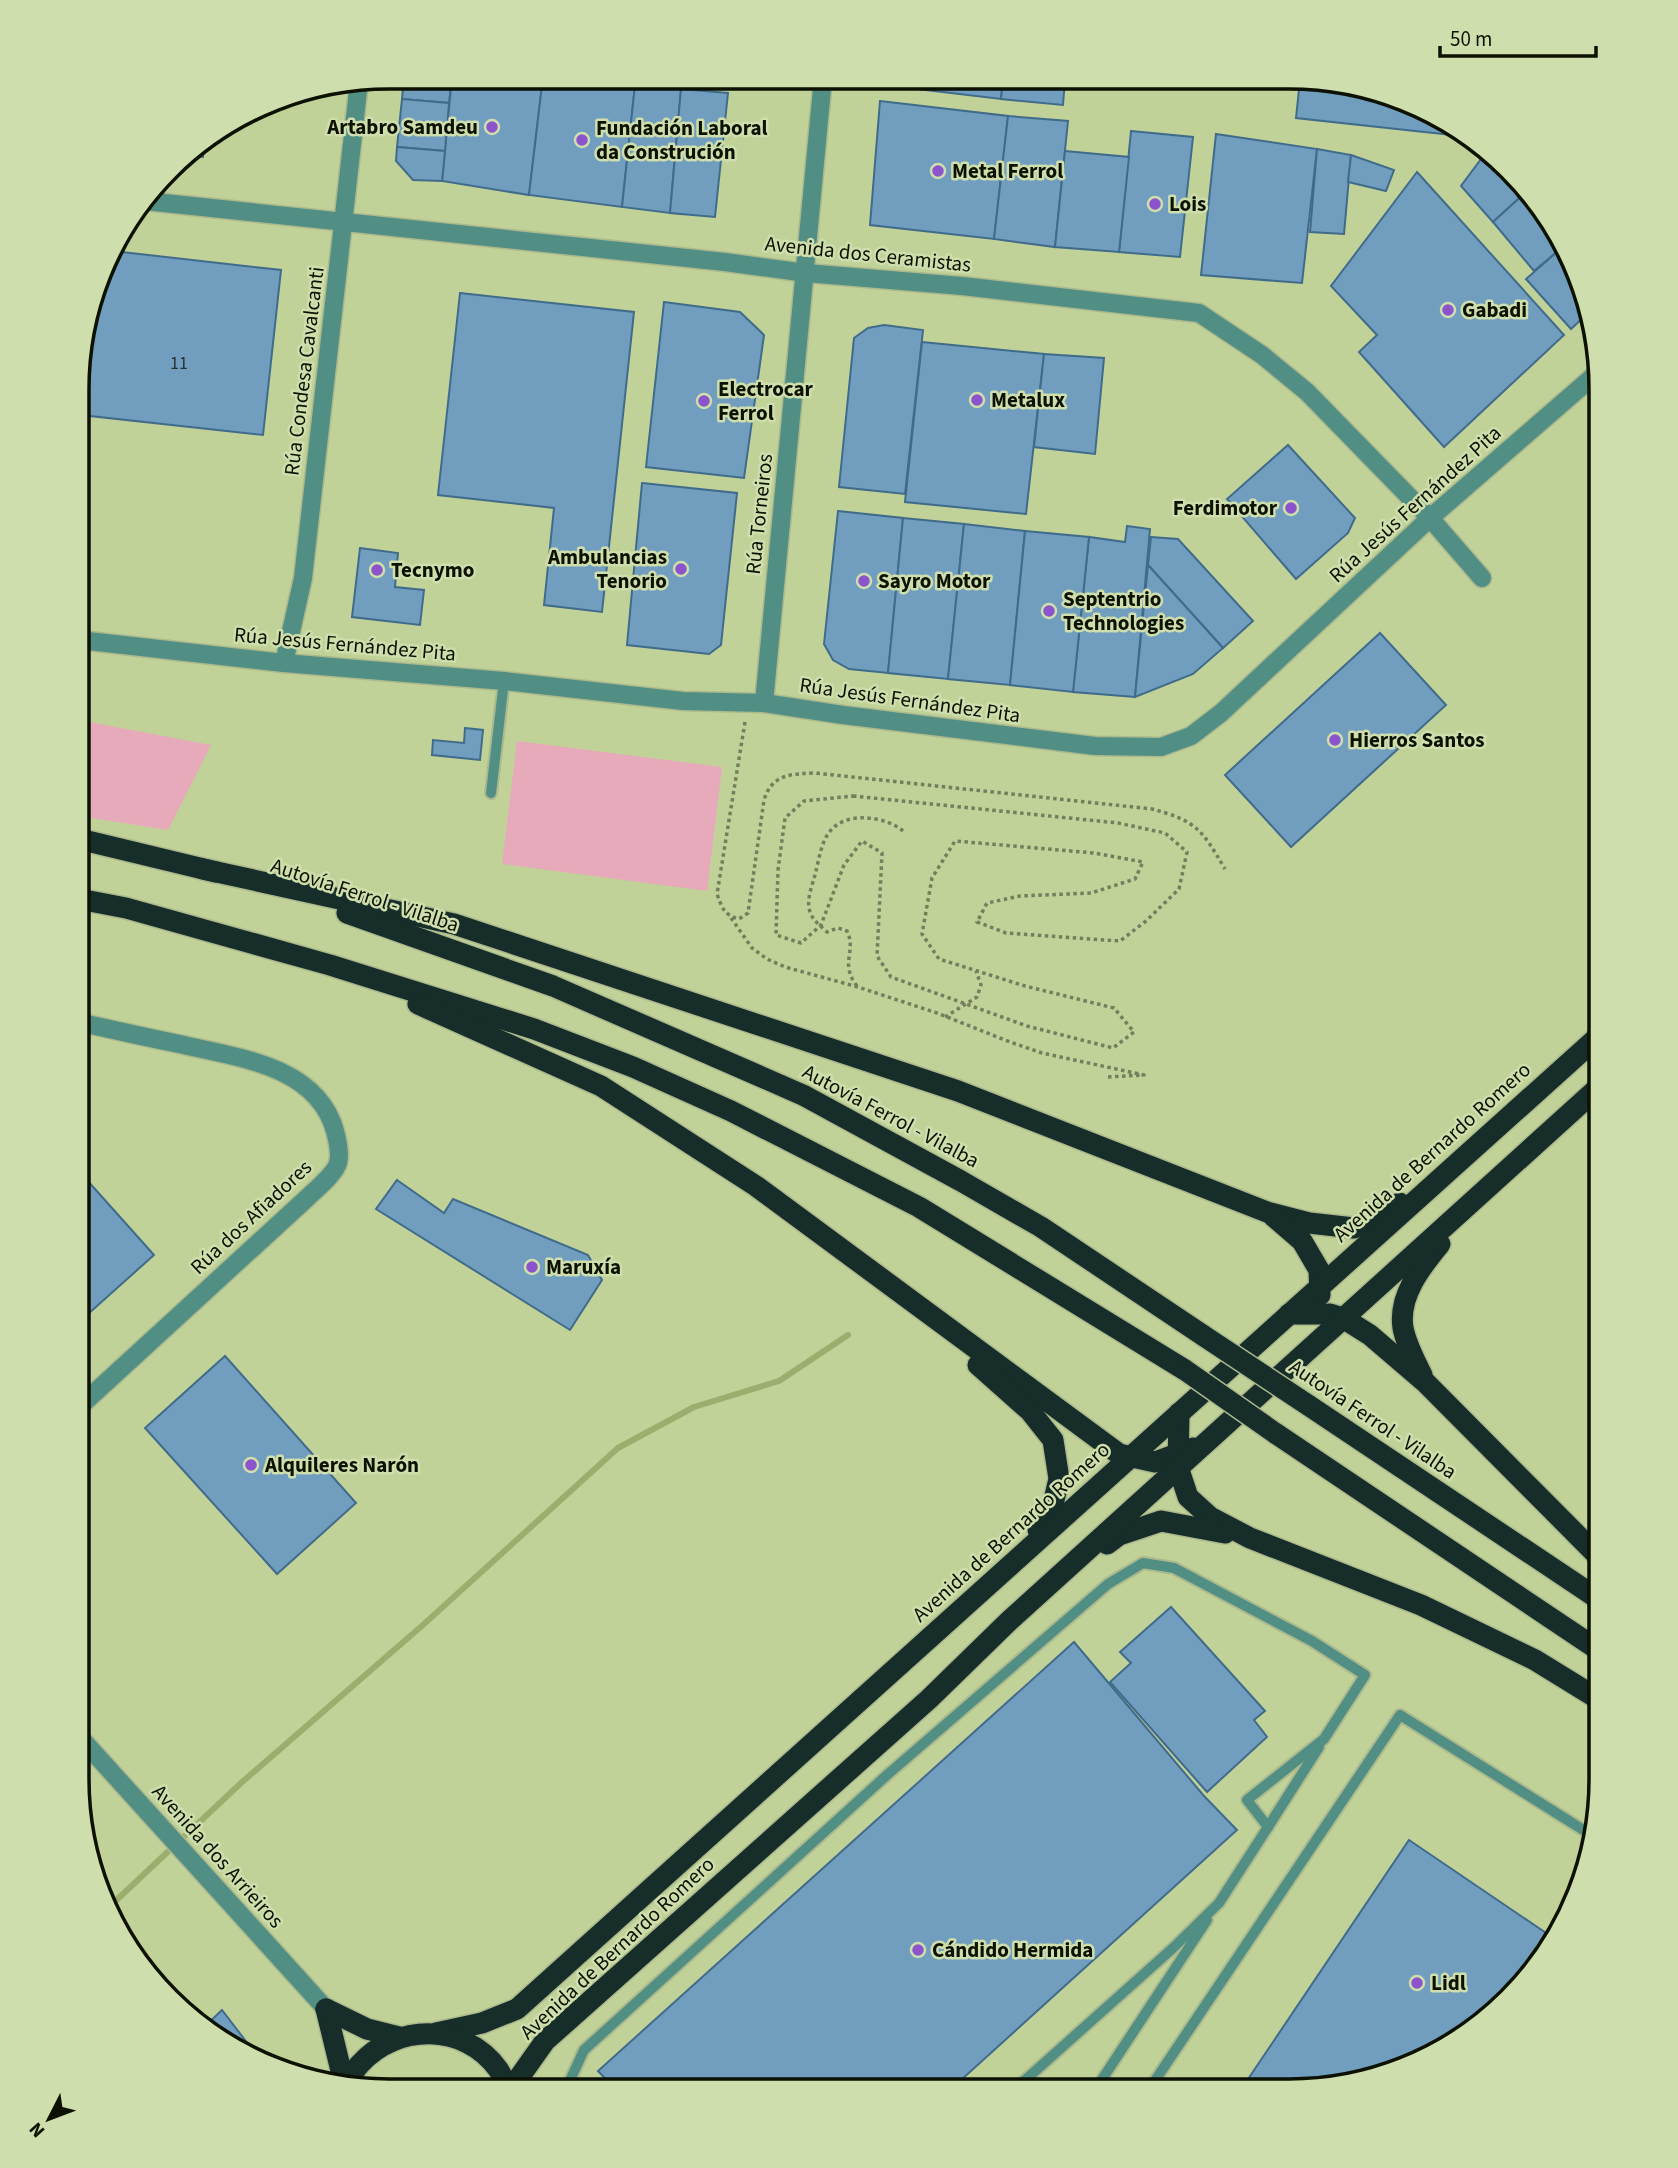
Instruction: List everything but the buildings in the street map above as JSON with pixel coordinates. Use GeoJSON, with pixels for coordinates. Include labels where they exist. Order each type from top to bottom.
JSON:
{"type":"FeatureCollection","features":[{"type":"Feature","properties":{"kind":"highway","name":"Autovía Ferrol - Vilalba"},"geometry":{"type":"LineString","coordinates":[[89,841],[203,869],[381,923],[553,986],[803,1095],[1041,1227],[1589,1593]]}},
{"type":"Feature","properties":{"kind":"highway"},"geometry":{"type":"LineString","coordinates":[[203,869],[454,924],[958,1091],[1267,1212],[1309,1223],[1354,1228],[1404,1201],[1459,1161]]}},
{"type":"Feature","properties":{"kind":"highway"},"geometry":{"type":"LineString","coordinates":[[89,901],[126,908],[330,965],[534,1029],[731,1111],[919,1207],[1185,1370],[1589,1644]]}},
{"type":"Feature","properties":{"kind":"highway"},"geometry":{"type":"LineString","coordinates":[[330,965],[601,1086],[756,1186],[1119,1454],[1155,1462],[1179,1461]]}},
{"type":"Feature","properties":{"kind":"highway","name":"Avenida de Bernardo Romero"},"geometry":{"type":"LineString","coordinates":[[400,2037],[436,2033],[482,2023],[517,2009],[1589,1045]]}},
{"type":"Feature","properties":{"kind":"highway","name":"Avenida de Bernardo Romero"},"geometry":{"type":"LineString","coordinates":[[516,2079],[545,2041],[929,1699],[1179,1461],[1205,1443],[1589,1096]]}},
{"type":"Feature","properties":{"kind":"highway"},"geometry":{"type":"LineString","coordinates":[[1426,1383],[1412,1355],[1403,1327],[1405,1297],[1426,1261],[1485,1189]]}},
{"type":"Feature","properties":{"kind":"highway"},"geometry":{"type":"LineString","coordinates":[[1267,1212],[1302,1241],[1320,1270],[1320,1314],[1316,1342]]}},
{"type":"Feature","properties":{"kind":"highway"},"geometry":{"type":"LineString","coordinates":[[866,1266],[1030,1411],[1053,1440],[1059,1479],[1050,1517],[985,1588]]}},
{"type":"Feature","properties":{"kind":"highway"},"geometry":{"type":"LineString","coordinates":[[1289,1314],[1330,1314],[1343,1318],[1370,1335],[1426,1383],[1589,1547]]}},
{"type":"Feature","properties":{"kind":"highway"},"geometry":{"type":"LineString","coordinates":[[1179,1413],[1179,1461],[1188,1497],[1210,1517],[1250,1538],[1421,1605],[1535,1660],[1589,1693]]}},
{"type":"Feature","properties":{"kind":"highway"},"geometry":{"type":"LineString","coordinates":[[1009,1621],[1119,1535],[1161,1521],[1250,1538]]}},
{"type":"Feature","properties":{"kind":"highway"},"geometry":{"type":"LineString","coordinates":[[326,2009],[367,2029],[400,2037]]}},
{"type":"Feature","properties":{"kind":"highway"},"geometry":{"type":"LineString","coordinates":[[326,2009],[342,2075]]}},
{"type":"Feature","properties":{"kind":"highway"},"geometry":{"type":"LineString","coordinates":[[436,2033],[460,2039],[481,2052],[498,2069],[504,2079]]}},
{"type":"Feature","properties":{"kind":"highway"},"geometry":{"type":"LineString","coordinates":[[351,2076],[358,2065],[376,2048],[400,2037]]}},
{"type":"Feature","properties":{"kind":"street","name":"Rúa Torneiros"},"geometry":{"type":"LineString","coordinates":[[756,703],[806,272],[823,89]]}},
{"type":"Feature","properties":{"kind":"street","name":"Rúa Condesa Cavalcanti"},"geometry":{"type":"LineString","coordinates":[[285,663],[303,578],[358,91]]}},
{"type":"Feature","properties":{"kind":"street","name":"Avenida dos Ceramistas"},"geometry":{"type":"LineString","coordinates":[[155,202],[1199,313],[1262,355],[1307,392],[1430,518],[1482,578]]}},
{"type":"Feature","properties":{"kind":"street","name":"Rúa Jesús Fernández Pita"},"geometry":{"type":"LineString","coordinates":[[89,640],[285,663],[504,681],[683,701],[756,703],[1095,746],[1161,747],[1191,736],[1221,713],[1430,518],[1589,380]]}},
{"type":"Feature","properties":{"kind":"street","name":"Rúa dos Afiadores"},"geometry":{"type":"LineString","coordinates":[[89,1024],[258,1062],[288,1075],[315,1095],[331,1117],[337,1141],[338,1163],[306,1199],[89,1398]]}},
{"type":"Feature","properties":{"kind":"street","name":"Avenida dos Arrieiros"},"geometry":{"type":"LineString","coordinates":[[89,1747],[326,2009]]}},
{"type":"Feature","properties":{"kind":"lane"},"geometry":{"type":"LineString","coordinates":[[491,793],[504,681]]}},
{"type":"Feature","properties":{"kind":"lane"},"geometry":{"type":"LineString","coordinates":[[571,2079],[584,2050],[887,1775],[1108,1584],[1143,1563],[1174,1568],[1312,1641],[1365,1675],[1102,2079]]}},
{"type":"Feature","properties":{"kind":"lane"},"geometry":{"type":"LineString","coordinates":[[1156,2079],[1400,1715],[1584,1830]]}},
{"type":"Feature","properties":{"kind":"lane"},"geometry":{"type":"LineString","coordinates":[[1268,1827],[1247,1800],[1324,1739]]}},
{"type":"Feature","properties":{"kind":"lane"},"geometry":{"type":"LineString","coordinates":[[1026,2079],[1173,1948],[1219,1903]]}},
{"type":"Feature","properties":{"kind":"path"},"geometry":{"type":"LineString","coordinates":[[756,703],[717,894],[722,907],[752,948],[766,959],[785,967],[858,987],[1042,1053],[1144,1075],[1107,1077]]}},
{"type":"Feature","properties":{"kind":"path"},"geometry":{"type":"LineString","coordinates":[[729,917],[739,919],[748,913],[767,790],[776,780],[799,774],[815,773],[1152,809],[1188,821],[1201,832],[1225,869]]}},
{"type":"Feature","properties":{"kind":"path"},"geometry":{"type":"LineString","coordinates":[[853,796],[1118,823],[1164,833],[1187,852],[1179,889],[1146,921],[1120,941],[1006,933],[977,922],[987,903],[1020,896],[1091,893],[1135,879],[1143,862],[1094,853],[955,841],[932,878],[922,934],[939,959],[1025,986],[1114,1008],[1134,1032],[1113,1048],[1027,1026],[891,976],[877,956],[882,853],[862,841],[844,865],[821,925],[801,943],[776,935],[778,870],[785,818],[804,801],[853,796]]}},
{"type":"Feature","properties":{"kind":"path"},"geometry":{"type":"LineString","coordinates":[[858,987],[850,978],[847,966],[851,939],[846,931],[838,928],[827,932],[813,920],[808,908],[823,844],[834,827],[858,818],[893,822],[903,831]]}},
{"type":"Feature","properties":{"kind":"path"},"geometry":{"type":"LineString","coordinates":[[945,1017],[977,997],[981,985],[976,970]]}},
{"type":"Feature","properties":{"kind":"shaded area"},"geometry":{"type":"Polygon","coordinates":[[[1289,89],[1328,92],[1385,105],[1439,129],[1471,151],[1501,177],[1527,207],[1549,239],[1566,274],[1579,312],[1589,389],[1588,1798],[1579,1856],[1566,1894],[1549,1929],[1527,1961],[1501,1991],[1471,2017],[1439,2039],[1404,2056],[1366,2069],[1289,2079],[370,2078],[312,2069],[274,2056],[239,2039],[207,2017],[177,1991],[151,1961],[129,1929],[112,1894],[99,1856],[89,1779],[89,389],[92,350],[99,312],[120,257],[151,207],[177,177],[207,151],[239,129],[274,112],[312,99],[370,90],[1289,89]]]}},
{"type":"Feature","properties":{"kind":"shaded area"},"geometry":{"type":"Polygon","coordinates":[[[89,722],[211,745],[168,830],[89,818],[89,722]]]}},
{"type":"Feature","properties":{"kind":"shaded area"},"geometry":{"type":"Polygon","coordinates":[[[517,741],[722,767],[707,891],[502,864],[517,741]]]}},
{"type":"Feature","properties":{"kind":"waterway"},"geometry":{"type":"LineString","coordinates":[[115,1901],[241,1783],[424,1624],[618,1448],[694,1407],[779,1381],[848,1335]]}},
{"type":"Feature","properties":{"kind":"place","name":"Artabro Samdeu"},"geometry":{"type":"Point","coordinates":[492,127]}},
{"type":"Feature","properties":{"kind":"place","name":"Fundación Laboral da Construción"},"geometry":{"type":"Point","coordinates":[582,140]}},
{"type":"Feature","properties":{"kind":"place","name":"Metal Ferrol"},"geometry":{"type":"Point","coordinates":[938,171]}},
{"type":"Feature","properties":{"kind":"place","name":"Lois"},"geometry":{"type":"Point","coordinates":[1155,204]}},
{"type":"Feature","properties":{"kind":"place","name":"Gabadi"},"geometry":{"type":"Point","coordinates":[1448,310]}},
{"type":"Feature","properties":{"kind":"place","name":"Metalux"},"geometry":{"type":"Point","coordinates":[977,400]}},
{"type":"Feature","properties":{"kind":"place","name":"Electrocar Ferrol"},"geometry":{"type":"Point","coordinates":[704,401]}},
{"type":"Feature","properties":{"kind":"place","name":"Ferdimotor"},"geometry":{"type":"Point","coordinates":[1291,508]}},
{"type":"Feature","properties":{"kind":"place","name":"Ambulancias Tenorio"},"geometry":{"type":"Point","coordinates":[681,569]}},
{"type":"Feature","properties":{"kind":"place","name":"Tecnymo"},"geometry":{"type":"Point","coordinates":[377,570]}},
{"type":"Feature","properties":{"kind":"place","name":"Sayro Motor"},"geometry":{"type":"Point","coordinates":[864,581]}},
{"type":"Feature","properties":{"kind":"place","name":"Septentrio Technologies"},"geometry":{"type":"Point","coordinates":[1049,611]}},
{"type":"Feature","properties":{"kind":"place","name":"Hierros Santos"},"geometry":{"type":"Point","coordinates":[1335,740]}},
{"type":"Feature","properties":{"kind":"place","name":"Maruxía"},"geometry":{"type":"Point","coordinates":[532,1267]}},
{"type":"Feature","properties":{"kind":"place","name":"Alquileres Narón"},"geometry":{"type":"Point","coordinates":[251,1465]}},
{"type":"Feature","properties":{"kind":"place","name":"Cándido Hermida"},"geometry":{"type":"Point","coordinates":[918,1950]}},
{"type":"Feature","properties":{"kind":"place","name":"Lidl"},"geometry":{"type":"Point","coordinates":[1417,1983]}}]}
